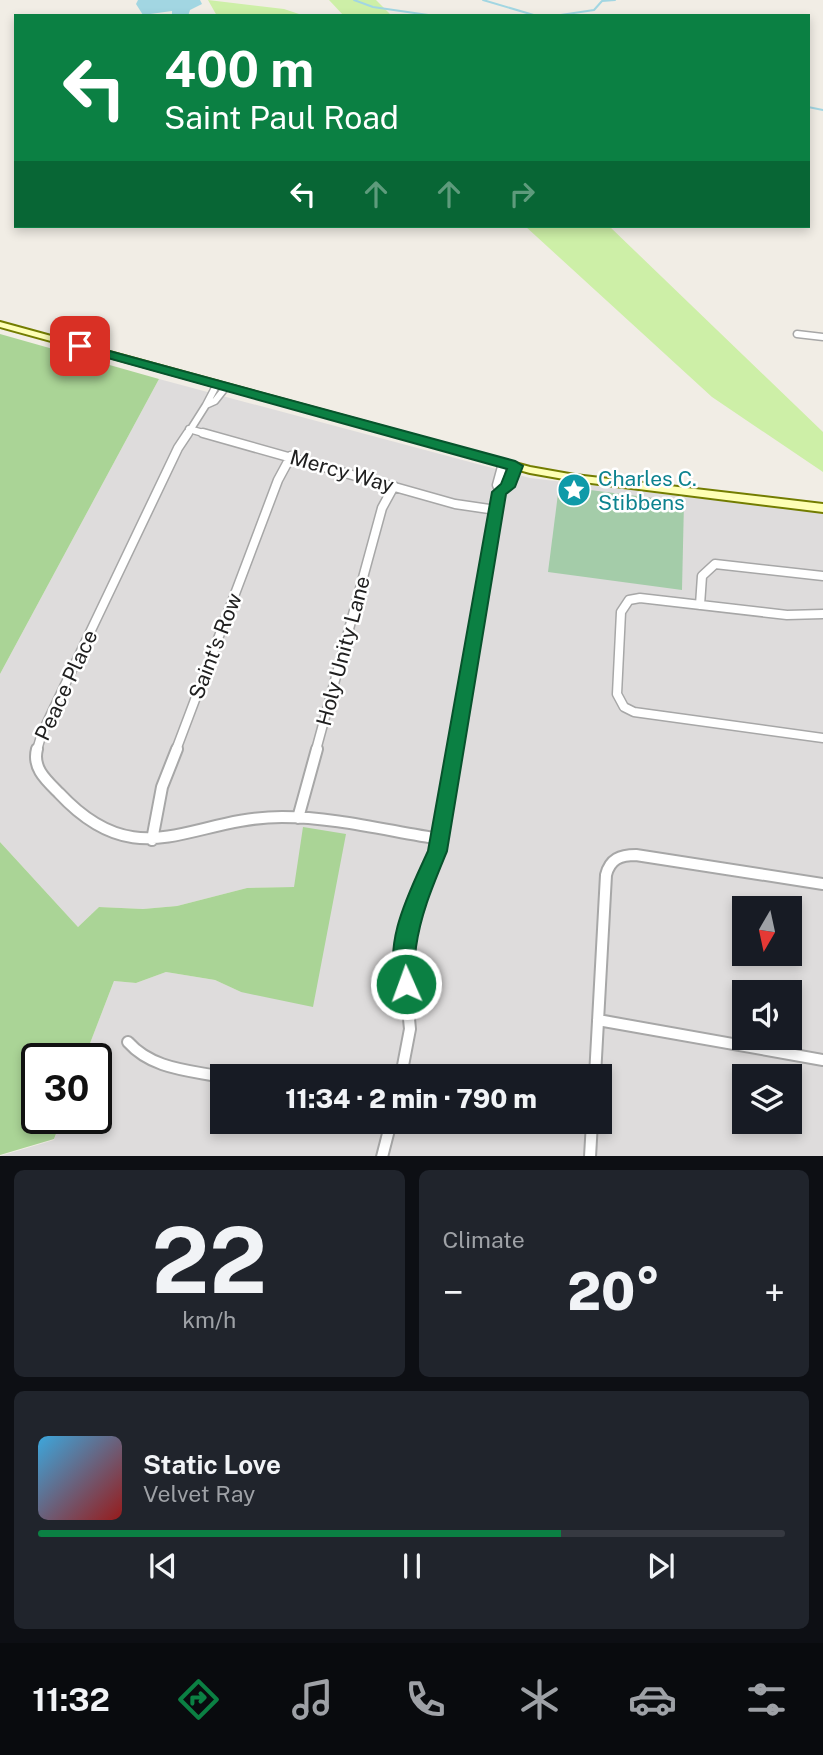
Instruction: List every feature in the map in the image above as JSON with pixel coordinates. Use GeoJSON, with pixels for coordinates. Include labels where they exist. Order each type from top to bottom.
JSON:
{"type":"FeatureCollection","features":[{"type":"Feature","properties":{"kind":"street"},"geometry":{"type":"LineString","coordinates":[[0,324],[515,466],[575,478],[823,508]]}},
{"type":"Feature","properties":{"kind":"street"},"geometry":{"type":"LineString","coordinates":[[797,334],[823,337]]}},
{"type":"Feature","properties":{"kind":"street","name":"Peace Place"},"geometry":{"type":"LineString","coordinates":[[222,386],[215,401],[206,405],[189,429],[42,733],[35,757],[39,771],[89,822],[113,834],[152,840],[243,820],[298,818],[440,839]]}},
{"type":"Feature","properties":{"kind":"street","name":"Mercy Way"},"geometry":{"type":"LineString","coordinates":[[189,429],[455,504],[496,510]]}},
{"type":"Feature","properties":{"kind":"street","name":"Saint's Row"},"geometry":{"type":"LineString","coordinates":[[152,840],[162,787],[278,480],[291,456]]}},
{"type":"Feature","properties":{"kind":"street"},"geometry":{"type":"LineString","coordinates":[[403,1064],[410,1029],[404,967],[405,948],[414,905],[434,864],[440,839],[499,492],[497,485],[503,463]]}},
{"type":"Feature","properties":{"kind":"street"},"geometry":{"type":"LineString","coordinates":[[499,492],[507,487],[515,466]]}},
{"type":"Feature","properties":{"kind":"street","name":"Holy Unity Lane"},"geometry":{"type":"LineString","coordinates":[[298,818],[382,508],[394,486]]}},
{"type":"Feature","properties":{"kind":"street"},"geometry":{"type":"LineString","coordinates":[[700,605],[700,576],[715,564],[823,576]]}},
{"type":"Feature","properties":{"kind":"street"},"geometry":{"type":"LineString","coordinates":[[823,614],[787,615],[640,598],[625,603],[621,612],[617,694],[624,707],[634,712],[823,738]]}},
{"type":"Feature","properties":{"kind":"street"},"geometry":{"type":"LineString","coordinates":[[596,1064],[606,875],[612,861],[619,856],[636,855],[823,884]]}},
{"type":"Feature","properties":{"kind":"street"},"geometry":{"type":"LineString","coordinates":[[598,1020],[823,1060]]}},
{"type":"Feature","properties":{"kind":"street"},"geometry":{"type":"LineString","coordinates":[[128,1042],[142,1058],[210,1074]]}},
{"type":"Feature","properties":{"kind":"street"},"geometry":{"type":"LineString","coordinates":[[382,1156],[388,1134]]}},
{"type":"Feature","properties":{"kind":"street"},"geometry":{"type":"LineString","coordinates":[[590,1156],[591,1134]]}},
{"type":"Feature","properties":{"kind":"shaded area"},"geometry":{"type":"Polygon","coordinates":[[[159,379],[530,478],[823,513],[823,1156],[0,1156],[54,1140],[56,1134],[112,1134],[112,1043],[90,1043],[114,981],[136,983],[166,972],[215,980],[241,992],[294,887],[247,888],[177,906],[143,909],[99,907],[78,927],[0,842],[0,674],[159,379]]]}},
{"type":"Feature","properties":{"kind":"green space"},"geometry":{"type":"Polygon","coordinates":[[[208,0],[284,9],[299,14],[216,14],[208,0]]]}},
{"type":"Feature","properties":{"kind":"green space"},"geometry":{"type":"Polygon","coordinates":[[[329,0],[376,0],[390,14],[342,14],[329,0]]]}},
{"type":"Feature","properties":{"kind":"green space"},"geometry":{"type":"Polygon","coordinates":[[[527,228],[611,228],[823,432],[823,472],[712,397],[527,228]]]}},
{"type":"Feature","properties":{"kind":"green space"},"geometry":{"type":"Polygon","coordinates":[[[0,334],[159,379],[0,674],[0,334]]]}},
{"type":"Feature","properties":{"kind":"green space"},"geometry":{"type":"Polygon","coordinates":[[[559,486],[684,502],[682,590],[548,572],[559,486]]]}},
{"type":"Feature","properties":{"kind":"green space"},"geometry":{"type":"Polygon","coordinates":[[[303,827],[346,834],[313,1007],[241,992],[215,980],[166,972],[136,983],[114,981],[90,1043],[21,1043],[21,1134],[56,1134],[54,1139],[0,1155],[0,842],[78,927],[99,907],[143,909],[177,906],[247,888],[294,887],[303,827]]]}},
{"type":"Feature","properties":{"kind":"water"},"geometry":{"type":"Polygon","coordinates":[[[138,0],[200,0],[202,4],[190,10],[189,14],[172,14],[172,11],[142,14],[136,4],[138,0]]]}},
{"type":"Feature","properties":{"kind":"waterway"},"geometry":{"type":"LineString","coordinates":[[354,0],[373,7],[421,14]]}},
{"type":"Feature","properties":{"kind":"waterway"},"geometry":{"type":"LineString","coordinates":[[483,0],[530,14]]}},
{"type":"Feature","properties":{"kind":"waterway"},"geometry":{"type":"LineString","coordinates":[[567,14],[594,10],[602,1],[615,0]]}},
{"type":"Feature","properties":{"kind":"waterway"},"geometry":{"type":"LineString","coordinates":[[810,107],[823,110]]}},
{"type":"Feature","properties":{"kind":"place","name":"Charles C. Stibbens"},"geometry":{"type":"Point","coordinates":[574,490]}},
{"type":"Feature","properties":{"kind":"route"},"geometry":{"type":"LineString","coordinates":[[80,346],[515,466],[507,487],[499,492],[438,851],[414,905],[405,948],[406,984]]}}]}
